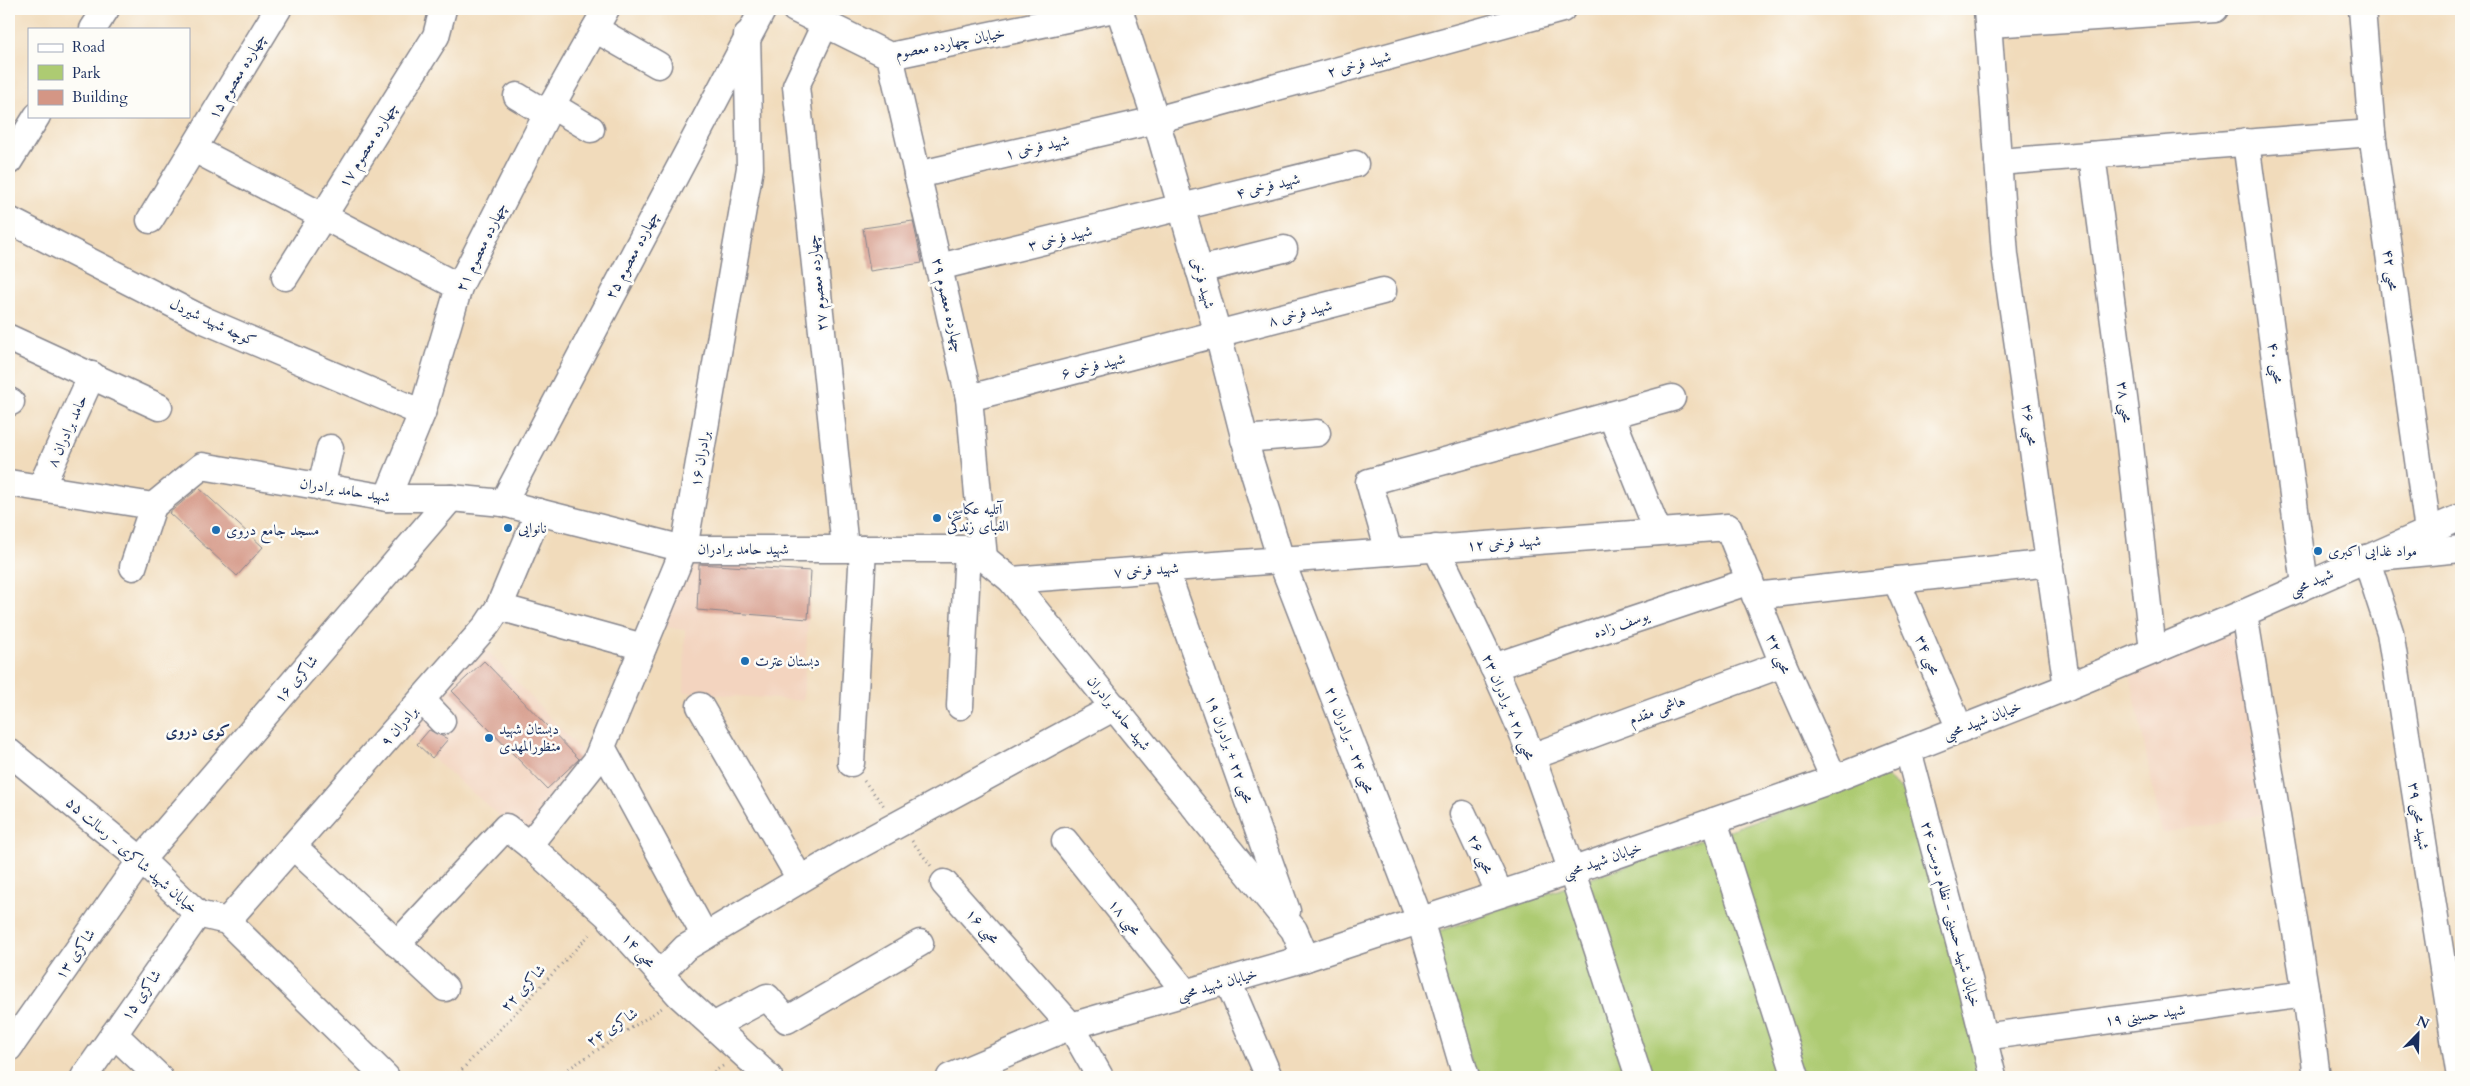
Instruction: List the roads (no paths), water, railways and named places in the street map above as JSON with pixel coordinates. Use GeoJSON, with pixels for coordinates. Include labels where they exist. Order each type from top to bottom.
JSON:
{"type":"FeatureCollection","features":[{"type":"Feature","properties":{"kind":"street"},"geometry":{"type":"LineString","coordinates":[[94,28],[106,9]]}},
{"type":"Feature","properties":{"kind":"street","name":"چهارده معصوم ۱۵"},"geometry":{"type":"LineString","coordinates":[[150,220],[278,9]]}},
{"type":"Feature","properties":{"kind":"street","name":"چهارده معصوم ۱۷"},"geometry":{"type":"LineString","coordinates":[[285,277],[436,36],[443,9]]}},
{"type":"Feature","properties":{"kind":"street","name":"چهارده معصوم ۲۵"},"geometry":{"type":"LineString","coordinates":[[503,502],[747,35],[763,9]]}},
{"type":"Feature","properties":{"kind":"street","name":"خیابان چهارده معصوم"},"geometry":{"type":"LineString","coordinates":[[795,9],[890,56],[1114,9]]}},
{"type":"Feature","properties":{"kind":"street","name":"شهید فرخی"},"geometry":{"type":"LineString","coordinates":[[1119,9],[1156,120],[1218,334],[1244,439],[1281,560]]}},
{"type":"Feature","properties":{"kind":"street","name":"شهید فرخی ۲"},"geometry":{"type":"LineString","coordinates":[[1156,120],[1562,9]]}},
{"type":"Feature","properties":{"kind":"street"},"geometry":{"type":"LineString","coordinates":[[1988,16],[2215,9]]}},
{"type":"Feature","properties":{"kind":"street","name":"محبی ۴۲"},"geometry":{"type":"LineString","coordinates":[[2362,9],[2372,133],[2428,532]]}},
{"type":"Feature","properties":{"kind":"street","name":"محبی ۳۶"},"geometry":{"type":"LineString","coordinates":[[1988,16],[2004,255],[2067,688]]}},
{"type":"Feature","properties":{"kind":"street"},"geometry":{"type":"LineString","coordinates":[[600,19],[658,65]]}},
{"type":"Feature","properties":{"kind":"street","name":"چهارده معصوم ۲۱"},"geometry":{"type":"LineString","coordinates":[[387,498],[422,413],[459,287],[549,110],[600,19]]}},
{"type":"Feature","properties":{"kind":"street","name":"چهارده معصوم ۲۷"},"geometry":{"type":"LineString","coordinates":[[825,24],[796,86],[854,549],[851,763]]}},
{"type":"Feature","properties":{"kind":"street","name":"برادران ۱۶"},"geometry":{"type":"LineString","coordinates":[[529,845],[596,761],[684,549],[750,168],[747,35]]}},
{"type":"Feature","properties":{"kind":"street","name":"چهارده معصوم ۲۹"},"geometry":{"type":"LineString","coordinates":[[890,56],[969,398],[976,553],[960,706]]}},
{"type":"Feature","properties":{"kind":"street"},"geometry":{"type":"LineString","coordinates":[[517,96],[591,129]]}},
{"type":"Feature","properties":{"kind":"street"},"geometry":{"type":"LineString","coordinates":[[9,161],[36,118]]}},
{"type":"Feature","properties":{"kind":"street","name":"شهید فرخی ۱"},"geometry":{"type":"LineString","coordinates":[[917,175],[1156,120]]}},
{"type":"Feature","properties":{"kind":"street"},"geometry":{"type":"LineString","coordinates":[[1998,162],[2372,133]]}},
{"type":"Feature","properties":{"kind":"street","name":"محبی ۴۰"},"geometry":{"type":"LineString","coordinates":[[2246,142],[2305,585]]}},
{"type":"Feature","properties":{"kind":"street"},"geometry":{"type":"LineString","coordinates":[[194,149],[322,218],[459,287]]}},
{"type":"Feature","properties":{"kind":"street","name":"محبی ۳۸"},"geometry":{"type":"LineString","coordinates":[[2092,154],[2129,436],[2154,651]]}},
{"type":"Feature","properties":{"kind":"street","name":"شهید فرخی ۴"},"geometry":{"type":"LineString","coordinates":[[1181,208],[1355,164]]}},
{"type":"Feature","properties":{"kind":"street","name":"شهید فرخی ۳"},"geometry":{"type":"LineString","coordinates":[[939,267],[1181,208]]}},
{"type":"Feature","properties":{"kind":"street","name":"کوچه شهید شیردل"},"geometry":{"type":"LineString","coordinates":[[9,220],[204,320],[422,413]]}},
{"type":"Feature","properties":{"kind":"street"},"geometry":{"type":"LineString","coordinates":[[1199,270],[1284,249]]}},
{"type":"Feature","properties":{"kind":"street","name":"شهید فرخی ۸"},"geometry":{"type":"LineString","coordinates":[[1218,334],[1383,291]]}},
{"type":"Feature","properties":{"kind":"street","name":"شهید فرخی ۶"},"geometry":{"type":"LineString","coordinates":[[969,398],[1218,334]]}},
{"type":"Feature","properties":{"kind":"street"},"geometry":{"type":"LineString","coordinates":[[9,338],[159,407]]}},
{"type":"Feature","properties":{"kind":"street","name":"حامد برادران ۸"},"geometry":{"type":"LineString","coordinates":[[41,487],[92,375]]}},
{"type":"Feature","properties":{"kind":"street"},"geometry":{"type":"LineString","coordinates":[[1389,552],[1369,482],[1672,398]]}},
{"type":"Feature","properties":{"kind":"street"},"geometry":{"type":"LineString","coordinates":[[1611,415],[1658,532]]}},
{"type":"Feature","properties":{"kind":"street"},"geometry":{"type":"LineString","coordinates":[[1244,439],[1317,433]]}},
{"type":"Feature","properties":{"kind":"street"},"geometry":{"type":"LineString","coordinates":[[321,487],[330,448]]}},
{"type":"Feature","properties":{"kind":"street","name":"شهید حامد برادران"},"geometry":{"type":"LineString","coordinates":[[153,506],[202,466],[387,498],[451,498],[503,502],[684,549],[854,549],[976,553],[1011,580],[1115,707],[1294,930],[1306,958]]}},
{"type":"Feature","properties":{"kind":"street"},"geometry":{"type":"LineString","coordinates":[[9,483],[153,506],[134,567]]}},
{"type":"Feature","properties":{"kind":"street","name":"شاکری ۱۶"},"geometry":{"type":"LineString","coordinates":[[141,860],[451,498]]}},
{"type":"Feature","properties":{"kind":"street","name":"برادران ۹"},"geometry":{"type":"LineString","coordinates":[[227,921],[487,625],[499,607],[539,512]]}},
{"type":"Feature","properties":{"kind":"street","name":"شهید محبی"},"geometry":{"type":"LineString","coordinates":[[2244,613],[2461,517]]}},
{"type":"Feature","properties":{"kind":"street","name":"شهید فرخی ۱۲"},"geometry":{"type":"LineString","coordinates":[[1281,560],[1728,527]]}},
{"type":"Feature","properties":{"kind":"street","name":"محبی ۳۲"},"geometry":{"type":"LineString","coordinates":[[1728,527],[1783,664],[1834,779]]}},
{"type":"Feature","properties":{"kind":"street","name":"محبی ۲۸ + برادران ۲۳"},"geometry":{"type":"LineString","coordinates":[[1436,548],[1493,667],[1531,757],[1572,871],[1639,1077]]}},
{"type":"Feature","properties":{"kind":"street"},"geometry":{"type":"LineString","coordinates":[[2366,558],[2461,549]]}},
{"type":"Feature","properties":{"kind":"street","name":"شهید محبی ۳۹"},"geometry":{"type":"LineString","coordinates":[[2366,558],[2390,632],[2460,1077]]}},
{"type":"Feature","properties":{"kind":"street","name":"شهید فرخی ۷"},"geometry":{"type":"LineString","coordinates":[[1011,580],[1281,560]]}},
{"type":"Feature","properties":{"kind":"street","name":"محبی ۲۴ - برادران ۲۱"},"geometry":{"type":"LineString","coordinates":[[1281,560],[1420,920],[1466,1077]]}},
{"type":"Feature","properties":{"kind":"street","name":"یوسف زاده"},"geometry":{"type":"LineString","coordinates":[[1493,667],[1752,588],[1896,580],[2050,563]]}},
{"type":"Feature","properties":{"kind":"street","name":"محبی ۲۲ + برادران ۱۹"},"geometry":{"type":"LineString","coordinates":[[1165,568],[1294,930]]}},
{"type":"Feature","properties":{"kind":"street","name":"محبی ۳۴"},"geometry":{"type":"LineString","coordinates":[[1896,580],[1960,729]]}},
{"type":"Feature","properties":{"kind":"street"},"geometry":{"type":"LineString","coordinates":[[499,607],[642,647]]}},
{"type":"Feature","properties":{"kind":"street"},"geometry":{"type":"LineString","coordinates":[[2244,613],[2306,994],[2317,1077]]}},
{"type":"Feature","properties":{"kind":"street","name":"خیابان شهید محبی"},"geometry":{"type":"LineString","coordinates":[[950,1077],[990,1068],[1071,1026],[1306,958],[1572,871],[1834,779],[2067,688],[2244,613]]}},
{"type":"Feature","properties":{"kind":"street","name":"هاشمی مقدم"},"geometry":{"type":"LineString","coordinates":[[1531,757],[1783,664]]}},
{"type":"Feature","properties":{"kind":"street"},"geometry":{"type":"LineString","coordinates":[[422,700],[442,721]]}},
{"type":"Feature","properties":{"kind":"street"},"geometry":{"type":"LineString","coordinates":[[700,706],[800,879]]}},
{"type":"Feature","properties":{"kind":"street"},"geometry":{"type":"LineString","coordinates":[[660,974],[685,948],[800,879],[1115,707]]}},
{"type":"Feature","properties":{"kind":"street"},"geometry":{"type":"LineString","coordinates":[[602,747],[705,936]]}},
{"type":"Feature","properties":{"kind":"street","name":"خیابان شهید حسینی - نظام دوست ۲۴"},"geometry":{"type":"LineString","coordinates":[[1908,750],[1993,1077]]}},
{"type":"Feature","properties":{"kind":"street","name":"خیابان شهید شاکری - رسالت ۵۵"},"geometry":{"type":"LineString","coordinates":[[9,752],[141,860],[198,914],[227,921]]}},
{"type":"Feature","properties":{"kind":"street","name":"محبی ۲۶"},"geometry":{"type":"LineString","coordinates":[[1463,814],[1500,894]]}},
{"type":"Feature","properties":{"kind":"street"},"geometry":{"type":"LineString","coordinates":[[1714,821],[1796,1077]]}},
{"type":"Feature","properties":{"kind":"street","name":"محبی ۱۴"},"geometry":{"type":"LineString","coordinates":[[397,944],[506,827],[529,845],[607,915],[680,996],[769,1077]]}},
{"type":"Feature","properties":{"kind":"street","name":"محبی ۱۸"},"geometry":{"type":"LineString","coordinates":[[1065,841],[1186,993]]}},
{"type":"Feature","properties":{"kind":"street"},"geometry":{"type":"LineString","coordinates":[[293,846],[444,988]]}},
{"type":"Feature","properties":{"kind":"street","name":"شاکری ۱۳"},"geometry":{"type":"LineString","coordinates":[[9,1048],[141,860]]}},
{"type":"Feature","properties":{"kind":"street","name":"محبی ۱۶"},"geometry":{"type":"LineString","coordinates":[[944,883],[1071,1026],[1100,1077]]}},
{"type":"Feature","properties":{"kind":"street","name":"شاکری ۱۵"},"geometry":{"type":"LineString","coordinates":[[84,1077],[198,914]]}},
{"type":"Feature","properties":{"kind":"street"},"geometry":{"type":"LineString","coordinates":[[227,921],[386,1077]]}},
{"type":"Feature","properties":{"kind":"street"},"geometry":{"type":"LineString","coordinates":[[713,1026],[767,997],[787,1020],[920,943]]}},
{"type":"Feature","properties":{"kind":"street"},"geometry":{"type":"LineString","coordinates":[[1228,981],[1270,1077]]}},
{"type":"Feature","properties":{"kind":"street","name":"شهید حسینی ۱۹"},"geometry":{"type":"LineString","coordinates":[[1983,1036],[2306,994]]}},
{"type":"Feature","properties":{"kind":"street"},"geometry":{"type":"LineString","coordinates":[[114,1034],[159,1077]]}},
{"type":"Feature","properties":{"kind":"place","name":"آتلیه عکاسی الفبای زندگی"},"geometry":{"type":"Point","coordinates":[937,518]}},
{"type":"Feature","properties":{"kind":"place","name":"نانوایی"},"geometry":{"type":"Point","coordinates":[508,528]}},
{"type":"Feature","properties":{"kind":"place","name":"مسجد جامع دروی"},"geometry":{"type":"Point","coordinates":[216,530]}},
{"type":"Feature","properties":{"kind":"place","name":"مواد غذایی اکبری"},"geometry":{"type":"Point","coordinates":[2318,551]}},
{"type":"Feature","properties":{"kind":"place","name":"دبستان عترت"},"geometry":{"type":"Point","coordinates":[745,661]}},
{"type":"Feature","properties":{"kind":"place","name":"دبستان شهید منظورالمهدی"},"geometry":{"type":"Point","coordinates":[489,738]}},
{"type":"Feature","properties":{"kind":"district","name":"کوی دروی"},"geometry":{"type":"Point","coordinates":[198,731]}}]}
